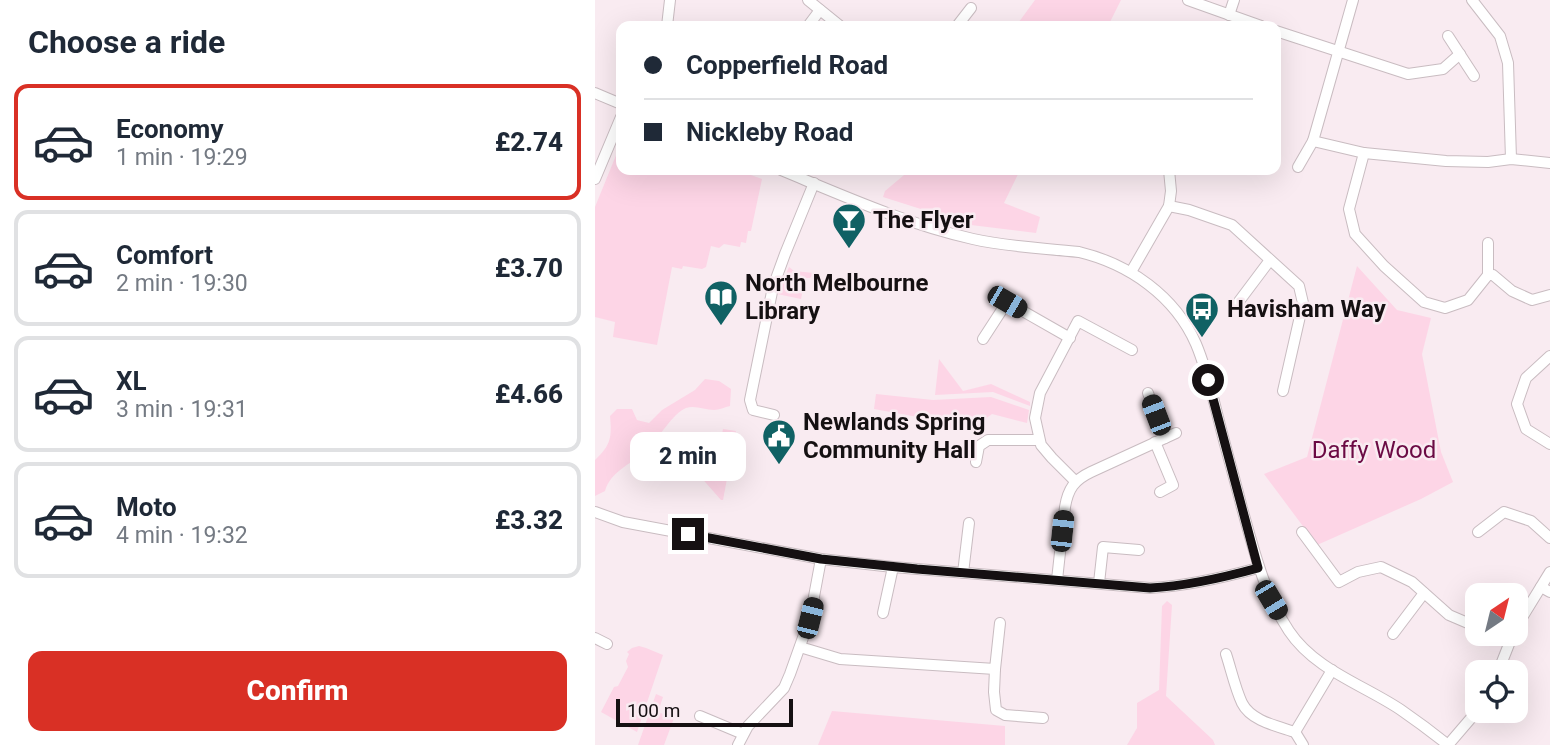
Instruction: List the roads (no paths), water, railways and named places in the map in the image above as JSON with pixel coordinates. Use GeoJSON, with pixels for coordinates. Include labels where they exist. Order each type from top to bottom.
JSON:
{"type":"FeatureCollection","features":[{"type":"Feature","properties":{"kind":"street"},"geometry":{"type":"LineString","coordinates":[[668,21],[670,0]]}},
{"type":"Feature","properties":{"kind":"street"},"geometry":{"type":"LineString","coordinates":[[808,0],[834,21]]}},
{"type":"Feature","properties":{"kind":"street"},"geometry":{"type":"LineString","coordinates":[[1188,0],[1246,21]]}},
{"type":"Feature","properties":{"kind":"street"},"geometry":{"type":"LineString","coordinates":[[1229,15],[1234,0]]}},
{"type":"Feature","properties":{"kind":"street"},"geometry":{"type":"LineString","coordinates":[[1298,167],[1313,141],[1353,0]]}},
{"type":"Feature","properties":{"kind":"street"},"geometry":{"type":"LineString","coordinates":[[1472,0],[1500,36],[1508,63],[1511,159]]}},
{"type":"Feature","properties":{"kind":"street"},"geometry":{"type":"LineString","coordinates":[[961,21],[971,8]]}},
{"type":"Feature","properties":{"kind":"street"},"geometry":{"type":"LineString","coordinates":[[812,21],[820,10]]}},
{"type":"Feature","properties":{"kind":"street"},"geometry":{"type":"LineString","coordinates":[[1281,33],[1408,74],[1443,69],[1460,54]]}},
{"type":"Feature","properties":{"kind":"street"},"geometry":{"type":"LineString","coordinates":[[1448,36],[1474,76]]}},
{"type":"Feature","properties":{"kind":"street"},"geometry":{"type":"LineString","coordinates":[[595,93],[616,102]]}},
{"type":"Feature","properties":{"kind":"street"},"geometry":{"type":"LineString","coordinates":[[595,179],[616,129]]}},
{"type":"Feature","properties":{"kind":"street"},"geometry":{"type":"LineString","coordinates":[[1313,141],[1364,153],[1446,162],[1511,159],[1550,163]]}},
{"type":"Feature","properties":{"kind":"street"},"geometry":{"type":"LineString","coordinates":[[1364,153],[1349,209],[1355,234],[1384,266],[1423,302],[1445,308],[1468,300],[1488,275],[1488,243]]}},
{"type":"Feature","properties":{"kind":"street"},"geometry":{"type":"LineString","coordinates":[[794,175],[877,210],[943,232],[980,241],[1079,252],[1108,261],[1150,285],[1176,311],[1196,344],[1258,568],[1271,600],[1290,633],[1313,657],[1401,710],[1448,745],[1467,723]]}},
{"type":"Feature","properties":{"kind":"street"},"geometry":{"type":"LineString","coordinates":[[1131,272],[1169,206],[1169,175]]}},
{"type":"Feature","properties":{"kind":"street"},"geometry":{"type":"LineString","coordinates":[[774,415],[753,410],[750,400],[773,287],[814,183]]}},
{"type":"Feature","properties":{"kind":"street"},"geometry":{"type":"LineString","coordinates":[[1169,206],[1232,225],[1299,286],[1303,303],[1283,391]]}},
{"type":"Feature","properties":{"kind":"street"},"geometry":{"type":"LineString","coordinates":[[1237,304],[1270,260]]}},
{"type":"Feature","properties":{"kind":"street"},"geometry":{"type":"LineString","coordinates":[[1488,275],[1493,275],[1512,291],[1532,300],[1550,295]]}},
{"type":"Feature","properties":{"kind":"street"},"geometry":{"type":"LineString","coordinates":[[983,339],[1007,302],[1070,338]]}},
{"type":"Feature","properties":{"kind":"street"},"geometry":{"type":"LineString","coordinates":[[1075,481],[1052,458],[1039,439],[1035,418],[1038,401],[1078,321],[1132,350]]}},
{"type":"Feature","properties":{"kind":"street"},"geometry":{"type":"LineString","coordinates":[[1550,356],[1526,378],[1517,404],[1525,429],[1550,444]]}},
{"type":"Feature","properties":{"kind":"street"},"geometry":{"type":"LineString","coordinates":[[1148,393],[1173,485],[1160,492]]}},
{"type":"Feature","properties":{"kind":"street"},"geometry":{"type":"LineString","coordinates":[[1057,580],[1066,498],[1075,481],[1176,433]]}},
{"type":"Feature","properties":{"kind":"street"},"geometry":{"type":"LineString","coordinates":[[975,462],[979,446],[988,440],[1039,439]]}},
{"type":"Feature","properties":{"kind":"street"},"geometry":{"type":"LineString","coordinates":[[595,512],[623,522],[821,559],[963,573],[1150,588],[1175,587],[1221,579],[1258,568]]}},
{"type":"Feature","properties":{"kind":"street"},"geometry":{"type":"LineString","coordinates":[[1478,532],[1504,512],[1531,521],[1550,538]]}},
{"type":"Feature","properties":{"kind":"street"},"geometry":{"type":"LineString","coordinates":[[963,573],[969,523]]}},
{"type":"Feature","properties":{"kind":"street"},"geometry":{"type":"LineString","coordinates":[[1301,533],[1339,582],[1358,572],[1381,567],[1412,582],[1449,615],[1465,621]]}},
{"type":"Feature","properties":{"kind":"street"},"geometry":{"type":"LineString","coordinates":[[1099,583],[1103,547],[1139,550]]}},
{"type":"Feature","properties":{"kind":"street"},"geometry":{"type":"LineString","coordinates":[[738,745],[754,719],[784,688],[814,600],[821,559]]}},
{"type":"Feature","properties":{"kind":"street"},"geometry":{"type":"LineString","coordinates":[[883,613],[893,567]]}},
{"type":"Feature","properties":{"kind":"street"},"geometry":{"type":"LineString","coordinates":[[1528,610],[1545,589],[1550,572]]}},
{"type":"Feature","properties":{"kind":"street"},"geometry":{"type":"LineString","coordinates":[[1393,634],[1425,593]]}},
{"type":"Feature","properties":{"kind":"street"},"geometry":{"type":"LineString","coordinates":[[1000,623],[995,668],[996,710],[1005,715],[1043,718]]}},
{"type":"Feature","properties":{"kind":"street"},"geometry":{"type":"LineString","coordinates":[[595,638],[607,644]]}},
{"type":"Feature","properties":{"kind":"street"},"geometry":{"type":"LineString","coordinates":[[800,647],[840,659],[995,668]]}},
{"type":"Feature","properties":{"kind":"street"},"geometry":{"type":"LineString","coordinates":[[1226,654],[1243,705],[1267,723],[1295,732],[1303,745]]}},
{"type":"Feature","properties":{"kind":"street"},"geometry":{"type":"LineString","coordinates":[[1295,732],[1332,670]]}},
{"type":"Feature","properties":{"kind":"street"},"geometry":{"type":"LineString","coordinates":[[700,716],[743,734]]}},
{"type":"Feature","properties":{"kind":"place","name":"The Flyer"},"geometry":{"type":"Point","coordinates":[849,250]}},
{"type":"Feature","properties":{"kind":"place","name":"North Melbourne Library"},"geometry":{"type":"Point","coordinates":[721,327]}},
{"type":"Feature","properties":{"kind":"place","name":"Havisham Way"},"geometry":{"type":"Point","coordinates":[1202,339]}},
{"type":"Feature","properties":{"kind":"place","name":"Newlands Spring Community Hall"},"geometry":{"type":"Point","coordinates":[779,466]}},
{"type":"Feature","properties":{"kind":"park label","name":"Daffy Wood"},"geometry":{"type":"Point","coordinates":[1374,450]}}]}
